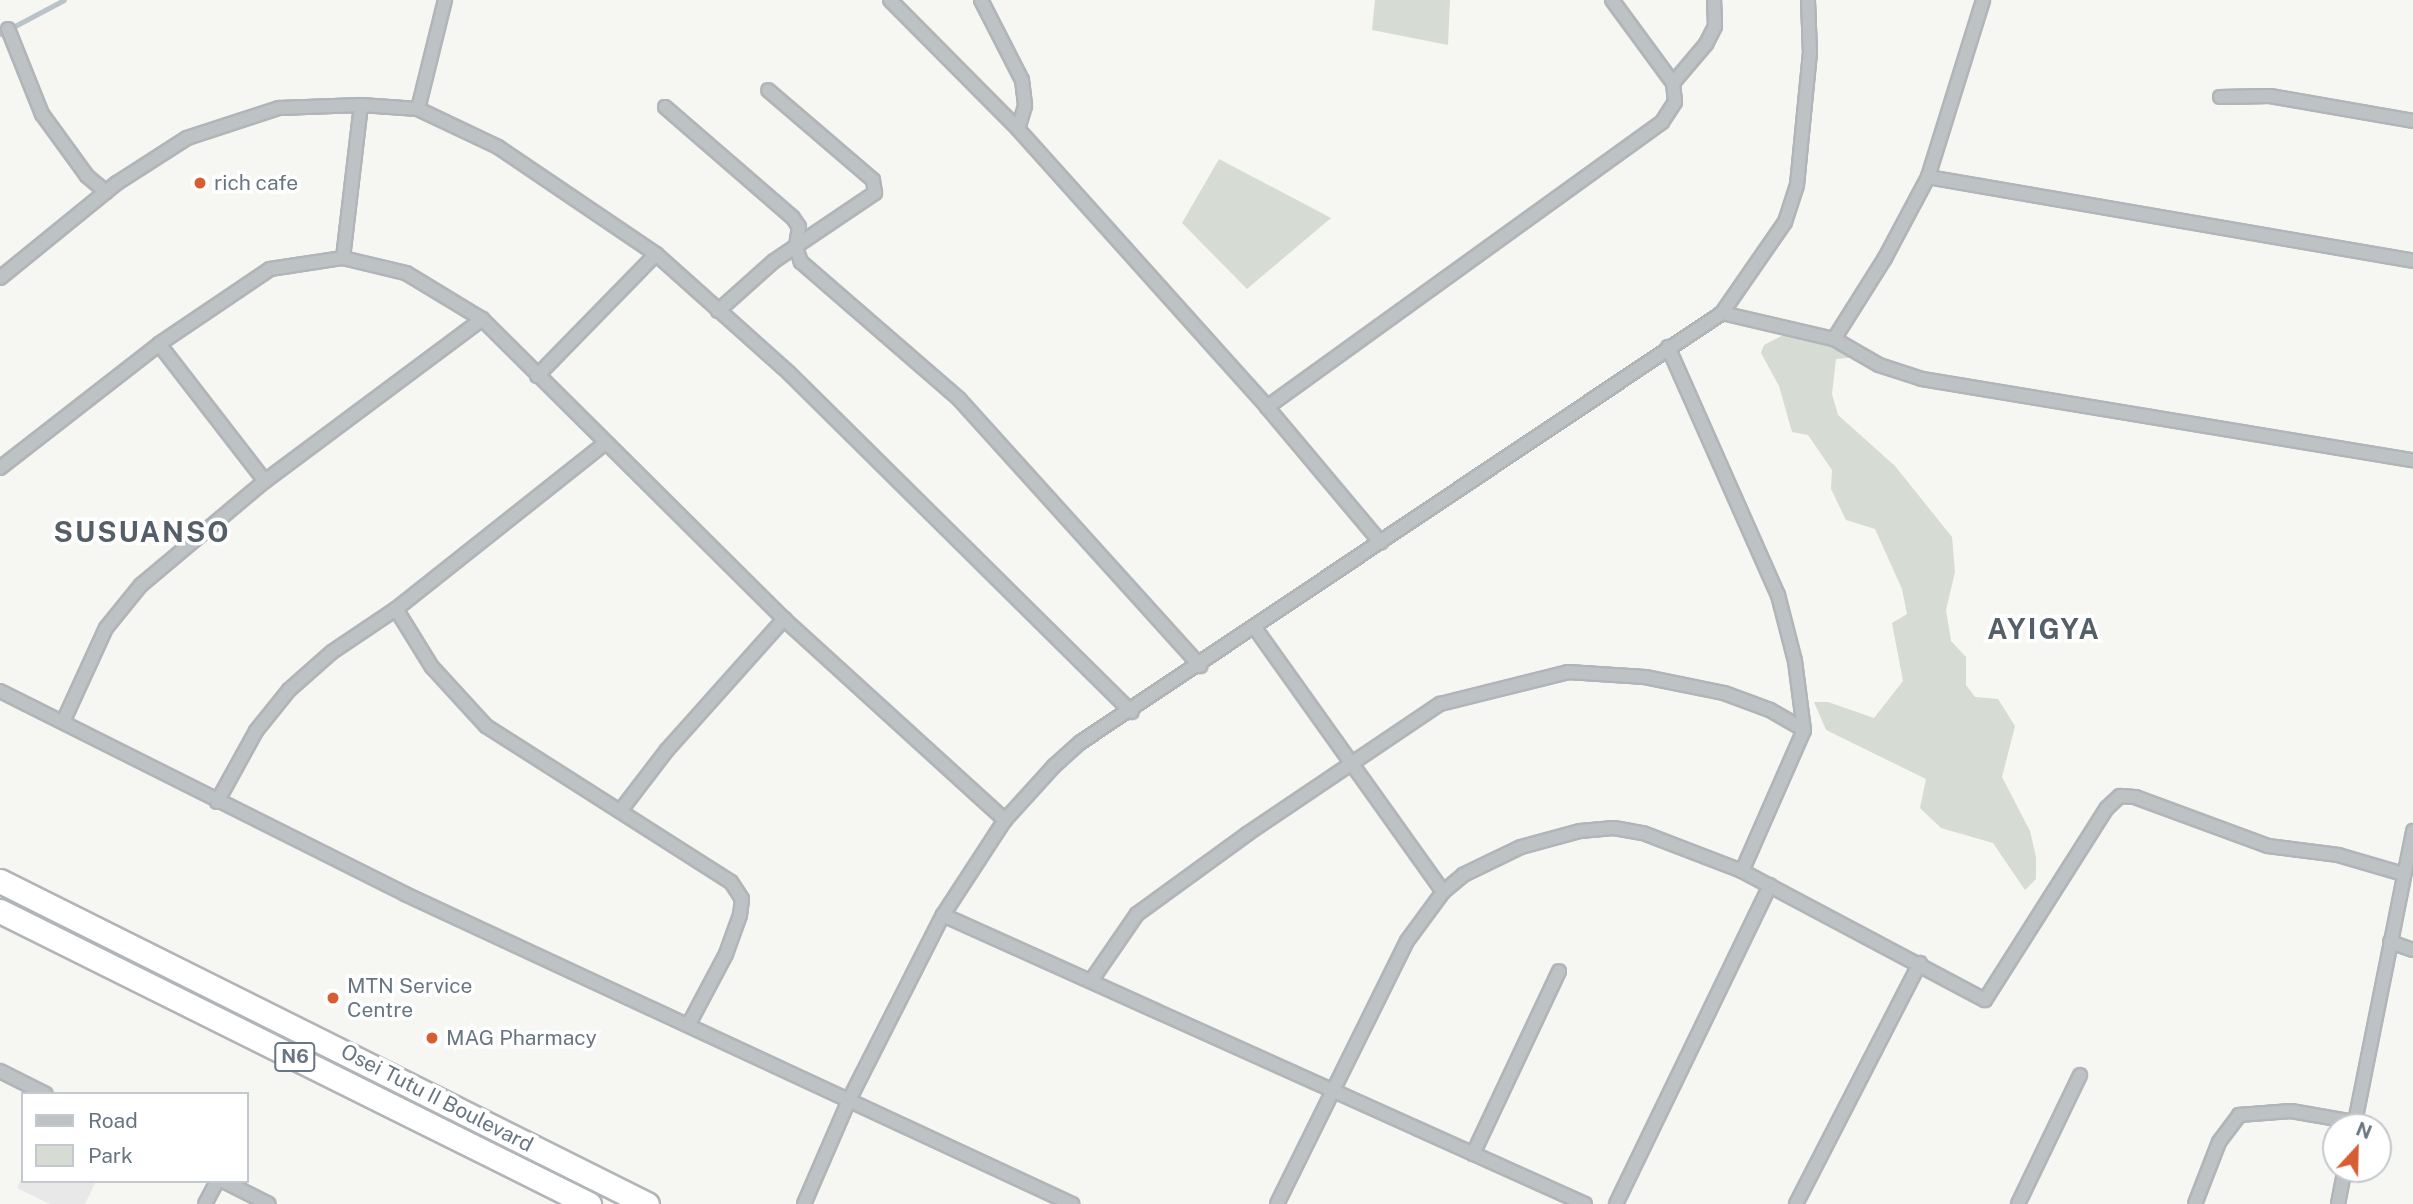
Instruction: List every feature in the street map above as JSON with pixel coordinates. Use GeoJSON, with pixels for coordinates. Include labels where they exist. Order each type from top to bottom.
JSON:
{"type":"FeatureCollection","features":[{"type":"Feature","properties":{"kind":"highway","name":"Osei Tutu II Boulevard"},"geometry":{"type":"LineString","coordinates":[[0,881],[647,1204]]}},
{"type":"Feature","properties":{"kind":"highway","name":"Osei Tutu II Boulevard"},"geometry":{"type":"LineString","coordinates":[[0,911],[589,1204]]}},
{"type":"Feature","properties":{"kind":"street"},"geometry":{"type":"LineString","coordinates":[[418,109],[445,0]]}},
{"type":"Feature","properties":{"kind":"street"},"geometry":{"type":"LineString","coordinates":[[890,0],[1018,129],[1267,407],[1381,543]]}},
{"type":"Feature","properties":{"kind":"street"},"geometry":{"type":"LineString","coordinates":[[981,0],[1021,80],[1025,106],[1018,129]]}},
{"type":"Feature","properties":{"kind":"street"},"geometry":{"type":"LineString","coordinates":[[1267,407],[1662,122],[1675,102],[1673,83],[1612,0]]}},
{"type":"Feature","properties":{"kind":"street"},"geometry":{"type":"LineString","coordinates":[[1673,83],[1706,44],[1714,26],[1714,0]]}},
{"type":"Feature","properties":{"kind":"street"},"geometry":{"type":"LineString","coordinates":[[803,1204],[849,1100],[943,915],[1005,820],[1082,742],[1132,712],[1668,346],[1722,313],[1785,222],[1797,185],[1810,53],[1808,0]]}},
{"type":"Feature","properties":{"kind":"street"},"geometry":{"type":"LineString","coordinates":[[1834,338],[1885,258],[1928,177],[1983,0]]}},
{"type":"Feature","properties":{"kind":"street"},"geometry":{"type":"LineString","coordinates":[[8,29],[42,114],[87,176],[106,192]]}},
{"type":"Feature","properties":{"kind":"street"},"geometry":{"type":"LineString","coordinates":[[718,311],[796,247],[871,200],[876,187],[817,128],[768,90]]}},
{"type":"Feature","properties":{"kind":"street"},"geometry":{"type":"LineString","coordinates":[[2220,97],[2270,96],[2413,121]]}},
{"type":"Feature","properties":{"kind":"street"},"geometry":{"type":"LineString","coordinates":[[343,258],[361,105]]}},
{"type":"Feature","properties":{"kind":"street"},"geometry":{"type":"LineString","coordinates":[[0,278],[106,192],[187,138],[279,108],[361,105],[418,109],[498,147],[656,254],[789,373],[1132,712]]}},
{"type":"Feature","properties":{"kind":"street"},"geometry":{"type":"LineString","coordinates":[[665,107],[793,218],[799,227],[796,247],[802,262],[960,399],[1200,666]]}},
{"type":"Feature","properties":{"kind":"street"},"geometry":{"type":"LineString","coordinates":[[1928,177],[2413,261]]}},
{"type":"Feature","properties":{"kind":"street"},"geometry":{"type":"LineString","coordinates":[[537,376],[656,254]]}},
{"type":"Feature","properties":{"kind":"street"},"geometry":{"type":"LineString","coordinates":[[0,468],[159,344],[270,269],[343,258],[406,273],[482,319],[604,444],[784,619],[1005,820]]}},
{"type":"Feature","properties":{"kind":"street"},"geometry":{"type":"LineString","coordinates":[[1722,313],[1834,338],[1879,365],[1922,379],[2413,460]]}},
{"type":"Feature","properties":{"kind":"street"},"geometry":{"type":"LineString","coordinates":[[63,722],[106,628],[141,585],[265,481],[482,319]]}},
{"type":"Feature","properties":{"kind":"street"},"geometry":{"type":"LineString","coordinates":[[159,344],[265,481]]}},
{"type":"Feature","properties":{"kind":"street"},"geometry":{"type":"LineString","coordinates":[[1668,346],[1778,595],[1795,661],[1804,730],[1742,871]]}},
{"type":"Feature","properties":{"kind":"street"},"geometry":{"type":"LineString","coordinates":[[217,802],[257,731],[289,690],[332,652],[396,609],[604,444]]}},
{"type":"Feature","properties":{"kind":"street"},"geometry":{"type":"LineString","coordinates":[[396,609],[432,667],[486,726],[731,882],[742,898],[726,954],[689,1024]]}},
{"type":"Feature","properties":{"kind":"street"},"geometry":{"type":"LineString","coordinates":[[621,810],[667,750],[784,619]]}},
{"type":"Feature","properties":{"kind":"street"},"geometry":{"type":"LineString","coordinates":[[1255,628],[1443,892]]}},
{"type":"Feature","properties":{"kind":"street"},"geometry":{"type":"LineString","coordinates":[[1091,981],[1137,914],[1351,762],[1440,704],[1568,672],[1646,677],[1724,693],[1770,710],[1804,730]]}},
{"type":"Feature","properties":{"kind":"street"},"geometry":{"type":"LineString","coordinates":[[0,691],[217,802],[1072,1204]]}},
{"type":"Feature","properties":{"kind":"street"},"geometry":{"type":"LineString","coordinates":[[1278,1204],[1330,1092],[1407,941],[1443,892],[1463,875],[1521,847],[1614,828],[1643,833],[1742,871],[1920,963],[1985,1000],[2107,808],[2120,796],[2135,797],[2268,846],[2338,855],[2403,874]]}},
{"type":"Feature","properties":{"kind":"street"},"geometry":{"type":"LineString","coordinates":[[2356,1113],[2413,831]]}},
{"type":"Feature","properties":{"kind":"street"},"geometry":{"type":"LineString","coordinates":[[1616,1204],[1770,885]]}},
{"type":"Feature","properties":{"kind":"street"},"geometry":{"type":"LineString","coordinates":[[943,915],[1330,1092],[1585,1204]]}},
{"type":"Feature","properties":{"kind":"street"},"geometry":{"type":"LineString","coordinates":[[2390,942],[2413,950]]}},
{"type":"Feature","properties":{"kind":"street"},"geometry":{"type":"LineString","coordinates":[[1796,1204],[1920,963]]}},
{"type":"Feature","properties":{"kind":"street"},"geometry":{"type":"LineString","coordinates":[[1473,1154],[1559,971]]}},
{"type":"Feature","properties":{"kind":"street"},"geometry":{"type":"LineString","coordinates":[[0,1071],[42,1092]]}},
{"type":"Feature","properties":{"kind":"street"},"geometry":{"type":"LineString","coordinates":[[2018,1204],[2080,1075]]}},
{"type":"Feature","properties":{"kind":"street"},"geometry":{"type":"LineString","coordinates":[[2196,1204],[2219,1142],[2239,1115],[2291,1111],[2322,1117]]}},
{"type":"Feature","properties":{"kind":"street"},"geometry":{"type":"LineString","coordinates":[[205,1204],[216,1183]]}},
{"type":"Feature","properties":{"kind":"street"},"geometry":{"type":"LineString","coordinates":[[227,1183],[269,1204]]}},
{"type":"Feature","properties":{"kind":"street"},"geometry":{"type":"LineString","coordinates":[[2339,1204],[2343,1183]]}},
{"type":"Feature","properties":{"kind":"shaded area"},"geometry":{"type":"Polygon","coordinates":[[[21,1179],[21,1183],[95,1183],[85,1204],[50,1204],[17,1188],[21,1179]]]}},
{"type":"Feature","properties":{"kind":"green space"},"geometry":{"type":"Polygon","coordinates":[[[1375,0],[1450,0],[1448,45],[1372,30],[1375,0]]]}},
{"type":"Feature","properties":{"kind":"green space"},"geometry":{"type":"Polygon","coordinates":[[[1219,159],[1331,218],[1247,289],[1182,223],[1219,159]]]}},
{"type":"Feature","properties":{"kind":"green space"},"geometry":{"type":"Polygon","coordinates":[[[1787,333],[1823,338],[1857,357],[1836,359],[1832,394],[1838,415],[1895,466],[1952,537],[1955,572],[1946,610],[1951,641],[1966,657],[1966,685],[1975,697],[1998,699],[2015,726],[2002,777],[2030,831],[2036,857],[2036,879],[2025,890],[1993,843],[1941,828],[1920,808],[1926,779],[1826,730],[1814,702],[1828,702],[1874,718],[1903,681],[1892,623],[1907,614],[1902,589],[1875,529],[1846,520],[1831,489],[1832,470],[1808,435],[1792,432],[1779,386],[1761,353],[1764,345],[1787,333]]]}},
{"type":"Feature","properties":{"kind":"waterway"},"geometry":{"type":"LineString","coordinates":[[0,34],[64,0]]}},
{"type":"Feature","properties":{"kind":"place","name":"rich cafe"},"geometry":{"type":"Point","coordinates":[200,183]}},
{"type":"Feature","properties":{"kind":"place","name":"MTN Service Centre"},"geometry":{"type":"Point","coordinates":[333,998]}},
{"type":"Feature","properties":{"kind":"place","name":"MAG Pharmacy"},"geometry":{"type":"Point","coordinates":[432,1038]}},
{"type":"Feature","properties":{"kind":"district","name":"SUSUANSO"},"geometry":{"type":"Point","coordinates":[142,532]}},
{"type":"Feature","properties":{"kind":"district","name":"AYIGYA"},"geometry":{"type":"Point","coordinates":[2044,629]}}]}
